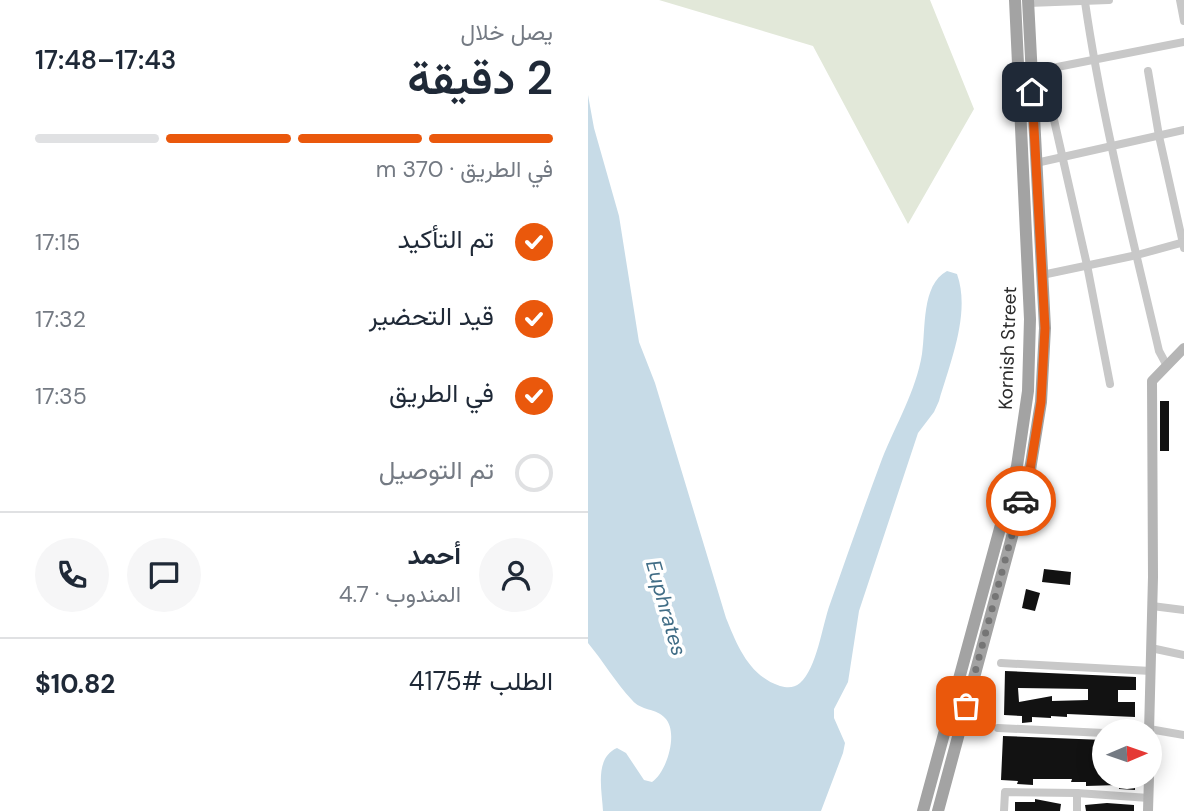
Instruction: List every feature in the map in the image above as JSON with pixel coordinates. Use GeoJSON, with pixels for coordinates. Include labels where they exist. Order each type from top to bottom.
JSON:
{"type":"FeatureCollection","features":[{"type":"Feature","properties":{"kind":"main road","name":"Kornish Street"},"geometry":{"type":"LineString","coordinates":[[923,811],[1017,466],[1028,391],[1030,319],[1014,0]]}},
{"type":"Feature","properties":{"kind":"main road","name":"Kornish Street"},"geometry":{"type":"LineString","coordinates":[[938,811],[1030,470],[1041,402],[1045,328],[1028,2]]}},
{"type":"Feature","properties":{"kind":"street"},"geometry":{"type":"LineString","coordinates":[[1028,2],[1110,0]]}},
{"type":"Feature","properties":{"kind":"street"},"geometry":{"type":"LineString","coordinates":[[1180,0],[1184,21]]}},
{"type":"Feature","properties":{"kind":"street"},"geometry":{"type":"LineString","coordinates":[[1085,2],[1093,60],[1112,146],[1159,351],[1166,364]]}},
{"type":"Feature","properties":{"kind":"street"},"geometry":{"type":"LineString","coordinates":[[1032,72],[1184,42]]}},
{"type":"Feature","properties":{"kind":"street"},"geometry":{"type":"LineString","coordinates":[[1042,275],[1184,244],[1147,71]]}},
{"type":"Feature","properties":{"kind":"street"},"geometry":{"type":"LineString","coordinates":[[1034,111],[1052,111],[1087,265],[1110,384]]}},
{"type":"Feature","properties":{"kind":"street"},"geometry":{"type":"LineString","coordinates":[[1036,163],[1184,130]]}},
{"type":"Feature","properties":{"kind":"street"},"geometry":{"type":"LineString","coordinates":[[1149,719],[1152,381],[1184,348]]}},
{"type":"Feature","properties":{"kind":"street"},"geometry":{"type":"LineString","coordinates":[[1152,606],[1184,610]]}},
{"type":"Feature","properties":{"kind":"street"},"geometry":{"type":"LineString","coordinates":[[1152,648],[1184,655]]}},
{"type":"Feature","properties":{"kind":"street"},"geometry":{"type":"LineString","coordinates":[[1001,663],[1151,670]]}},
{"type":"Feature","properties":{"kind":"street"},"geometry":{"type":"LineString","coordinates":[[998,728],[1092,732]]}},
{"type":"Feature","properties":{"kind":"street"},"geometry":{"type":"LineString","coordinates":[[1162,732],[1184,735]]}},
{"type":"Feature","properties":{"kind":"street"},"geometry":{"type":"LineString","coordinates":[[1148,811],[1149,789]]}},
{"type":"Feature","properties":{"kind":"street"},"geometry":{"type":"LineString","coordinates":[[1004,811],[1005,792],[1149,798]]}},
{"type":"Feature","properties":{"kind":"street"},"geometry":{"type":"LineString","coordinates":[[1077,793],[1077,811]]}},
{"type":"Feature","properties":{"kind":"green space"},"geometry":{"type":"Polygon","coordinates":[[[659,0],[930,0],[974,109],[908,224],[813,46],[659,0]]]}},
{"type":"Feature","properties":{"kind":"water","name":"Euphrates"},"geometry":{"type":"Polygon","coordinates":[[[588,95],[594,128],[619,216],[639,342],[655,383],[726,618],[752,667],[760,675],[780,686],[793,687],[800,683],[811,667],[830,604],[882,459],[915,381],[922,354],[926,308],[933,286],[947,271],[957,274],[962,305],[953,354],[939,401],[918,433],[859,611],[848,682],[834,709],[834,718],[845,743],[821,811],[603,811],[601,775],[605,759],[610,753],[617,748],[626,753],[644,780],[652,782],[666,761],[671,733],[665,718],[632,700],[588,643],[588,95]]]}},
{"type":"Feature","properties":{"kind":"building"},"geometry":{"type":"Polygon","coordinates":[[[1160,401],[1169,401],[1169,451],[1160,451],[1160,401]]]}},
{"type":"Feature","properties":{"kind":"building"},"geometry":{"type":"Polygon","coordinates":[[[1044,569],[1071,572],[1070,585],[1042,582],[1044,569]]]}},
{"type":"Feature","properties":{"kind":"building"},"geometry":{"type":"Polygon","coordinates":[[[1026,589],[1040,593],[1035,611],[1022,608],[1026,589]]]}},
{"type":"Feature","properties":{"kind":"building"},"geometry":{"type":"Polygon","coordinates":[[[1005,671],[1136,677],[1136,690],[1118,690],[1118,702],[1135,702],[1135,717],[1067,714],[1067,717],[1032,717],[1032,722],[1022,723],[1022,716],[1004,715],[1005,671]],[[1018,688],[1019,702],[1052,696],[1052,701],[1088,700],[1088,689],[1018,688]]]}},
{"type":"Feature","properties":{"kind":"building"},"geometry":{"type":"Polygon","coordinates":[[[1003,736],[1092,740],[1092,786],[1086,786],[1086,782],[1071,782],[1072,779],[1033,779],[1033,785],[1001,780],[1003,736]]]}},
{"type":"Feature","properties":{"kind":"building"},"geometry":{"type":"Polygon","coordinates":[[[1035,799],[1061,804],[1060,811],[1015,811],[1015,802],[1035,802],[1035,799]]]}},
{"type":"Feature","properties":{"kind":"building"},"geometry":{"type":"Polygon","coordinates":[[[1085,805],[1134,805],[1134,811],[1086,811],[1085,805]]]}},
{"type":"Feature","properties":{"kind":"way so far"},"geometry":{"type":"LineString","coordinates":[[966,706],[1021,501]]}},
{"type":"Feature","properties":{"kind":"route"},"geometry":{"type":"LineString","coordinates":[[1021,501],[1030,470],[1041,402],[1045,328],[1032,92]]}}]}
